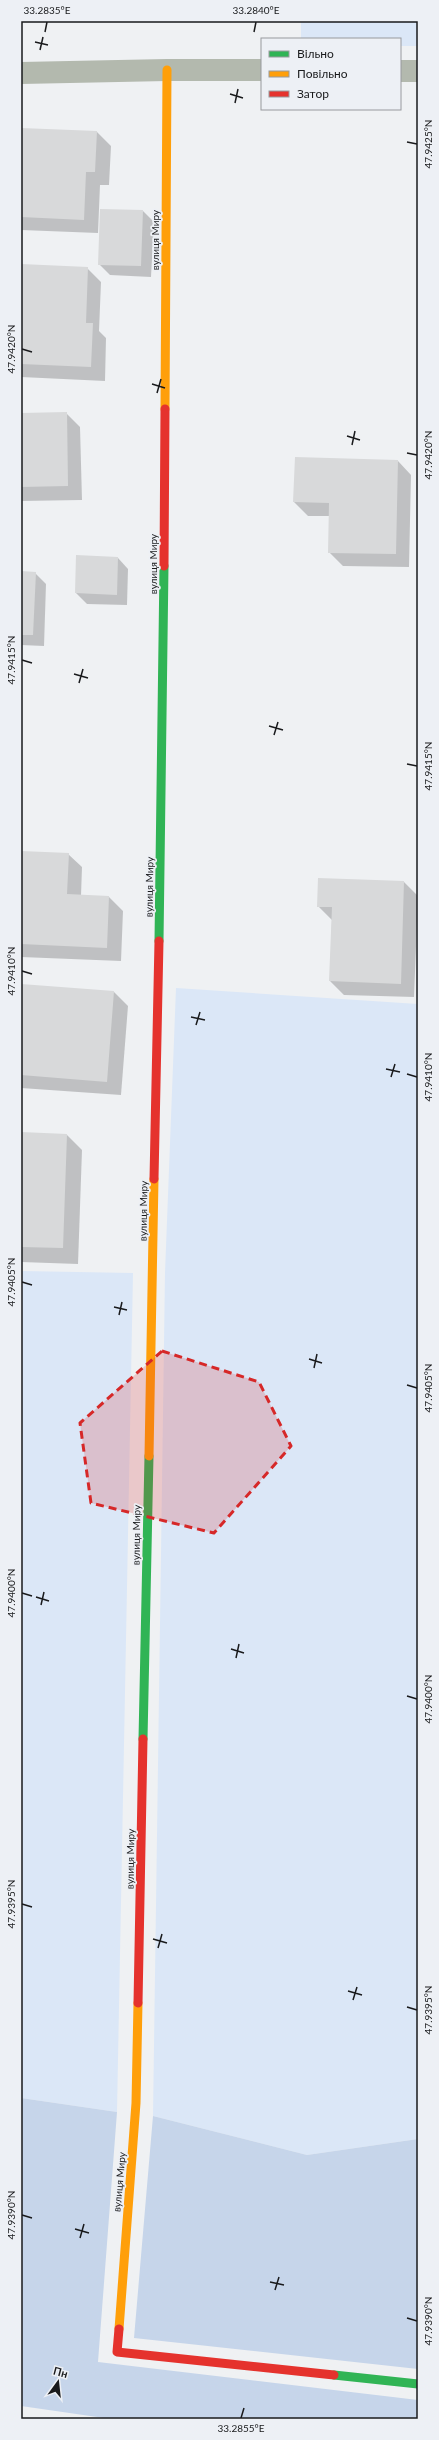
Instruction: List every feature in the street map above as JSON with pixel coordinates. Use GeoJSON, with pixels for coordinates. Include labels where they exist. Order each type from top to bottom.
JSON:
{"type":"FeatureCollection","features":[{"type":"Feature","properties":{"kind":"street"},"geometry":{"type":"LineString","coordinates":[[21,74],[167,70],[261,70]]}},
{"type":"Feature","properties":{"kind":"street","name":"вулиця Миру"},"geometry":{"type":"LineString","coordinates":[[167,70],[164,661],[136,2095],[116,2352],[418,2384]]}},
{"type":"Feature","properties":{"kind":"street"},"geometry":{"type":"LineString","coordinates":[[401,71],[418,72]]}},
{"type":"Feature","properties":{"kind":"highlighted area"},"geometry":{"type":"Polygon","coordinates":[[[162,1351],[259,1382],[291,1446],[214,1533],[91,1503],[80,1423],[162,1351]]]}},
{"type":"Feature","properties":{"kind":"shaded area"},"geometry":{"type":"Polygon","coordinates":[[[301,21],[418,21],[418,46],[401,46],[401,38],[301,38],[301,21]]]}},
{"type":"Feature","properties":{"kind":"shaded area"},"geometry":{"type":"Polygon","coordinates":[[[176,988],[418,1004],[418,2139],[307,2155],[153,2116],[165,1273],[176,988]]]}},
{"type":"Feature","properties":{"kind":"shaded area"},"geometry":{"type":"Polygon","coordinates":[[[21,1271],[133,1273],[117,2112],[21,2098],[21,1271]]]}},
{"type":"Feature","properties":{"kind":"shaded area"},"geometry":{"type":"Polygon","coordinates":[[[21,2098],[117,2112],[98,2362],[418,2400],[418,2419],[111,2419],[21,2406],[21,2098]]]}},
{"type":"Feature","properties":{"kind":"shaded area"},"geometry":{"type":"Polygon","coordinates":[[[153,2116],[307,2155],[418,2139],[418,2369],[134,2338],[153,2116]]]}},
{"type":"Feature","properties":{"kind":"building"},"geometry":{"type":"Polygon","coordinates":[[[21,128],[97,131],[95,172],[86,172],[84,220],[21,217],[21,128]]]}},
{"type":"Feature","properties":{"kind":"building"},"geometry":{"type":"Polygon","coordinates":[[[100,209],[143,210],[141,266],[98,265],[100,209]]]}},
{"type":"Feature","properties":{"kind":"building"},"geometry":{"type":"Polygon","coordinates":[[[21,264],[88,267],[86,323],[93,323],[91,367],[21,364],[21,264]]]}},
{"type":"Feature","properties":{"kind":"building"},"geometry":{"type":"Polygon","coordinates":[[[67,412],[68,486],[21,487],[21,413],[67,412]]]}},
{"type":"Feature","properties":{"kind":"building"},"geometry":{"type":"Polygon","coordinates":[[[295,457],[398,460],[396,554],[328,553],[329,503],[293,502],[295,457]]]}},
{"type":"Feature","properties":{"kind":"building"},"geometry":{"type":"Polygon","coordinates":[[[76,555],[118,557],[117,595],[75,593],[76,555]]]}},
{"type":"Feature","properties":{"kind":"building"},"geometry":{"type":"Polygon","coordinates":[[[21,571],[36,572],[33,635],[21,635],[21,571]]]}},
{"type":"Feature","properties":{"kind":"building"},"geometry":{"type":"Polygon","coordinates":[[[21,851],[69,853],[67,894],[109,896],[107,948],[21,944],[21,851]]]}},
{"type":"Feature","properties":{"kind":"building"},"geometry":{"type":"Polygon","coordinates":[[[318,878],[404,881],[401,984],[329,981],[332,907],[317,907],[318,878]]]}},
{"type":"Feature","properties":{"kind":"building"},"geometry":{"type":"Polygon","coordinates":[[[21,984],[114,991],[107,1082],[21,1075],[21,984]]]}},
{"type":"Feature","properties":{"kind":"building"},"geometry":{"type":"Polygon","coordinates":[[[21,1132],[67,1134],[63,1248],[21,1247],[21,1132]]]}},
{"type":"Feature","properties":{"kind":"traffic: fast"},"geometry":{"type":"LineString","coordinates":[[159,941],[164,566]]}},
{"type":"Feature","properties":{"kind":"traffic: fast"},"geometry":{"type":"LineString","coordinates":[[143,1739],[149,1456]]}},
{"type":"Feature","properties":{"kind":"traffic: fast"},"geometry":{"type":"LineString","coordinates":[[334,2375],[418,2384]]}},
{"type":"Feature","properties":{"kind":"traffic: slow"},"geometry":{"type":"LineString","coordinates":[[165,409],[167,70]]}},
{"type":"Feature","properties":{"kind":"traffic: slow"},"geometry":{"type":"LineString","coordinates":[[149,1456],[154,1179]]}},
{"type":"Feature","properties":{"kind":"traffic: slow"},"geometry":{"type":"LineString","coordinates":[[119,2329],[136,2103],[138,2003]]}},
{"type":"Feature","properties":{"kind":"traffic: jam"},"geometry":{"type":"LineString","coordinates":[[164,566],[165,409]]}},
{"type":"Feature","properties":{"kind":"traffic: jam"},"geometry":{"type":"LineString","coordinates":[[154,1179],[159,941]]}},
{"type":"Feature","properties":{"kind":"traffic: jam"},"geometry":{"type":"LineString","coordinates":[[138,2003],[143,1739]]}},
{"type":"Feature","properties":{"kind":"traffic: jam"},"geometry":{"type":"LineString","coordinates":[[119,2329],[117,2352],[334,2375]]}}]}
